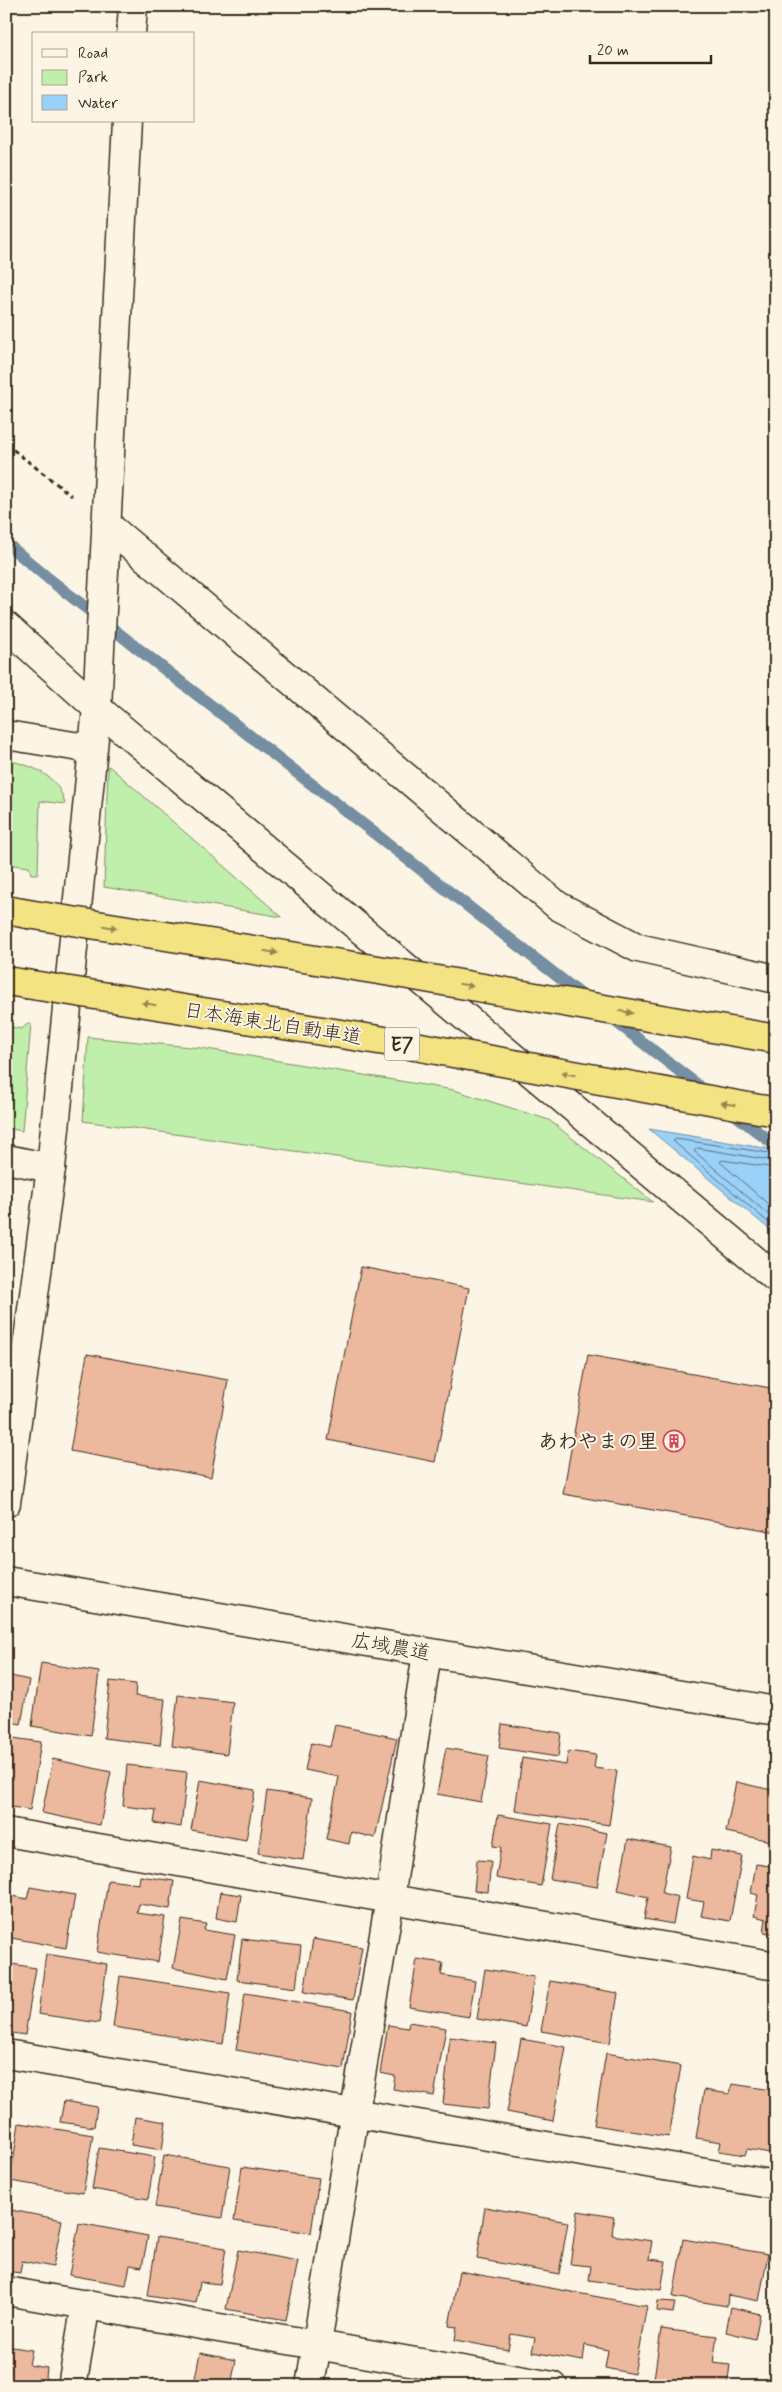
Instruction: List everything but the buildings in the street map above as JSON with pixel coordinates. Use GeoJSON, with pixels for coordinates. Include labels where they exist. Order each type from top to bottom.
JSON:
{"type":"FeatureCollection","features":[{"type":"Feature","properties":{"kind":"highway"},"geometry":{"type":"LineString","coordinates":[[17,912],[401,973],[776,1039]]}},
{"type":"Feature","properties":{"kind":"highway","name":"日本海東北自動車道"},"geometry":{"type":"LineString","coordinates":[[16,982],[404,1044],[776,1112]]}},
{"type":"Feature","properties":{"kind":"street"},"geometry":{"type":"LineString","coordinates":[[132,32],[133,6]]}},
{"type":"Feature","properties":{"kind":"street"},"geometry":{"type":"LineString","coordinates":[[6,1503],[51,1168],[97,708],[127,122]]}},
{"type":"Feature","properties":{"kind":"street"},"geometry":{"type":"LineString","coordinates":[[105,537],[558,906],[638,948],[776,978]]}},
{"type":"Feature","properties":{"kind":"street"},"geometry":{"type":"LineString","coordinates":[[6,626],[97,708],[776,1278]]}},
{"type":"Feature","properties":{"kind":"street"},"geometry":{"type":"LineString","coordinates":[[6,735],[92,749]]}},
{"type":"Feature","properties":{"kind":"street"},"geometry":{"type":"LineString","coordinates":[[6,1159],[51,1168]]}},
{"type":"Feature","properties":{"kind":"street","name":"広域農道"},"geometry":{"type":"LineString","coordinates":[[6,1581],[776,1710]]}},
{"type":"Feature","properties":{"kind":"street"},"geometry":{"type":"LineString","coordinates":[[310,2386],[390,1898],[427,1652]]}},
{"type":"Feature","properties":{"kind":"street"},"geometry":{"type":"LineString","coordinates":[[6,1832],[776,1966]]}},
{"type":"Feature","properties":{"kind":"street"},"geometry":{"type":"LineString","coordinates":[[6,2054],[776,2185]]}},
{"type":"Feature","properties":{"kind":"street"},"geometry":{"type":"LineString","coordinates":[[6,2291],[542,2385]]}},
{"type":"Feature","properties":{"kind":"street"},"geometry":{"type":"LineString","coordinates":[[72,2386],[86,2304]]}},
{"type":"Feature","properties":{"kind":"path"},"geometry":{"type":"LineString","coordinates":[[6,444],[105,537]]}},
{"type":"Feature","properties":{"kind":"green space"},"geometry":{"type":"Polygon","coordinates":[[[6,760],[26,765],[43,773],[57,786],[65,804],[40,801],[38,874],[31,874],[29,867],[6,864],[6,760]]]}},
{"type":"Feature","properties":{"kind":"green space"},"geometry":{"type":"Polygon","coordinates":[[[109,766],[282,917],[104,887],[109,766]]]}},
{"type":"Feature","properties":{"kind":"green space"},"geometry":{"type":"Polygon","coordinates":[[[27,1024],[31,1024],[22,1131],[6,1128],[6,1026],[22,1029],[27,1024]]]}},
{"type":"Feature","properties":{"kind":"green space"},"geometry":{"type":"Polygon","coordinates":[[[88,1037],[201,1048],[454,1090],[549,1120],[653,1202],[83,1121],[88,1037]]]}},
{"type":"Feature","properties":{"kind":"water"},"geometry":{"type":"Polygon","coordinates":[[[649,1129],[776,1150],[776,1235],[649,1129]]]}},
{"type":"Feature","properties":{"kind":"waterway"},"geometry":{"type":"LineString","coordinates":[[6,543],[49,579],[588,1000]]}},
{"type":"Feature","properties":{"kind":"waterway"},"geometry":{"type":"LineString","coordinates":[[610,1017],[709,1094]]}},
{"type":"Feature","properties":{"kind":"waterway"},"geometry":{"type":"LineString","coordinates":[[728,1109],[776,1146]]}},
{"type":"Feature","properties":{"kind":"place","name":"あわやまの里"},"geometry":{"type":"Point","coordinates":[674,1441]}}]}
